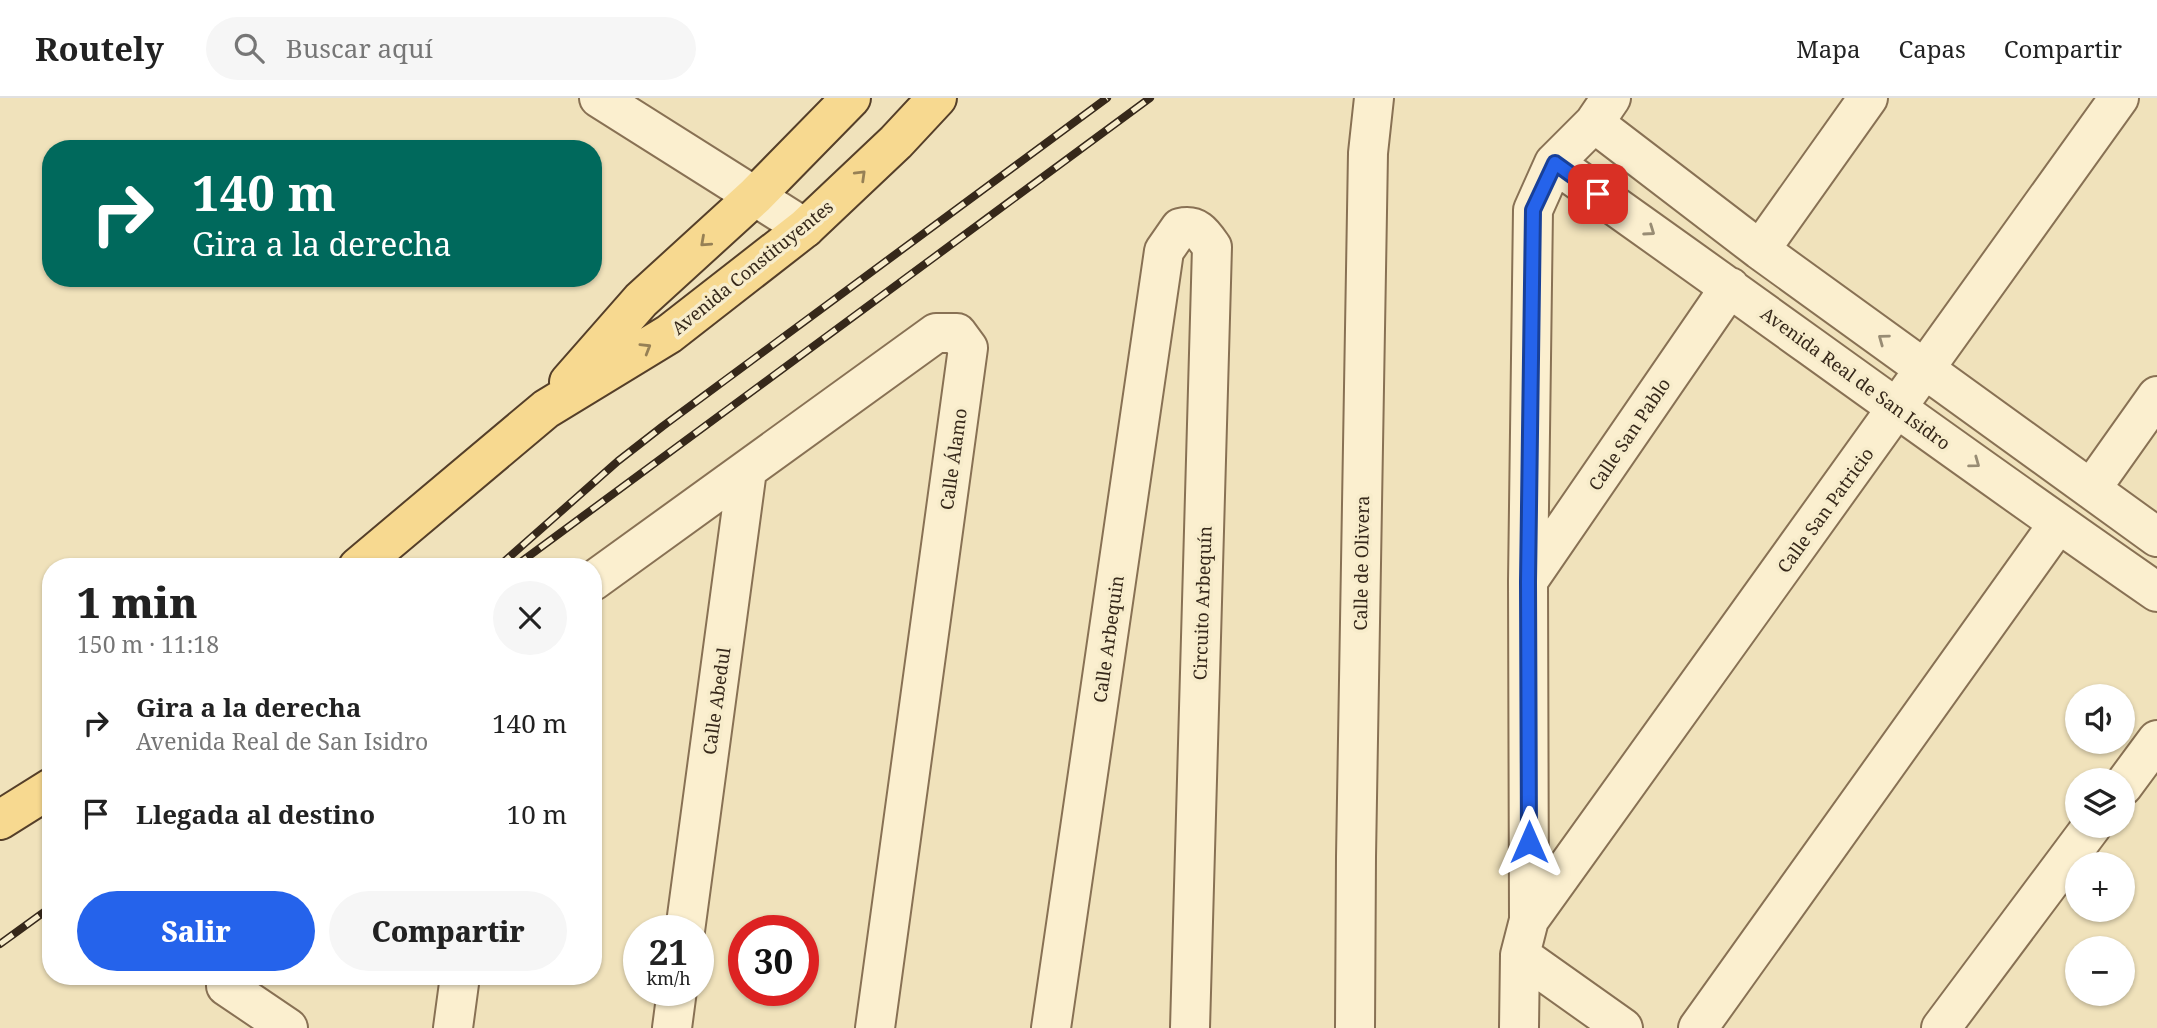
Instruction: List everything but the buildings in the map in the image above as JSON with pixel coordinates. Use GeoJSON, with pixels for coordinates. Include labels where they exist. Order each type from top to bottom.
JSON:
{"type":"FeatureCollection","features":[{"type":"Feature","properties":{"kind":"main road","name":"Avenida Constituyentes"},"geometry":{"type":"LineString","coordinates":[[546,409],[641,300],[755,196],[851,98]]}},
{"type":"Feature","properties":{"kind":"main road","name":"Avenida Constituyentes"},"geometry":{"type":"LineString","coordinates":[[369,558],[546,409],[669,334],[805,229],[896,142],[937,98]]}},
{"type":"Feature","properties":{"kind":"main road"},"geometry":{"type":"LineString","coordinates":[[0,820],[42,794]]}},
{"type":"Feature","properties":{"kind":"street"},"geometry":{"type":"LineString","coordinates":[[599,98],[805,229]]}},
{"type":"Feature","properties":{"kind":"street","name":"Calle de Olivera"},"geometry":{"type":"LineString","coordinates":[[1355,1028],[1368,153],[1374,98]]}},
{"type":"Feature","properties":{"kind":"street"},"geometry":{"type":"LineString","coordinates":[[1760,250],[1868,98]]}},
{"type":"Feature","properties":{"kind":"street","name":"Calle San Patricio"},"geometry":{"type":"LineString","coordinates":[[1525,938],[2119,98]]}},
{"type":"Feature","properties":{"kind":"street"},"geometry":{"type":"LineString","coordinates":[[1519,1028],[1525,938],[1533,210],[1555,163],[1602,110],[1760,250],[2157,537]]}},
{"type":"Feature","properties":{"kind":"street","name":"Avenida Real de San Isidro"},"geometry":{"type":"LineString","coordinates":[[1555,163],[2157,592]]}},
{"type":"Feature","properties":{"kind":"street","name":"Circuito Arbequín"},"geometry":{"type":"LineString","coordinates":[[1164,251],[1180,228],[1189,225],[1201,230],[1212,247],[1190,1028]]}},
{"type":"Feature","properties":{"kind":"street","name":"Calle Arbequin"},"geometry":{"type":"LineString","coordinates":[[1051,1028],[1164,251]]}},
{"type":"Feature","properties":{"kind":"street","name":"Calle San Pablo"},"geometry":{"type":"LineString","coordinates":[[1528,582],[1730,287]]}},
{"type":"Feature","properties":{"kind":"street","name":"Calle Álamo"},"geometry":{"type":"LineString","coordinates":[[602,575],[936,333],[957,333],[968,348],[875,1028]]}},
{"type":"Feature","properties":{"kind":"street"},"geometry":{"type":"LineString","coordinates":[[2091,489],[2157,396]]}},
{"type":"Feature","properties":{"kind":"street","name":"Calle Abedul"},"geometry":{"type":"LineString","coordinates":[[687,915],[747,470]]}},
{"type":"Feature","properties":{"kind":"street"},"geometry":{"type":"LineString","coordinates":[[1698,1028],[2058,524]]}},
{"type":"Feature","properties":{"kind":"street"},"geometry":{"type":"LineString","coordinates":[[2135,770],[2157,740]]}},
{"type":"Feature","properties":{"kind":"street"},"geometry":{"type":"LineString","coordinates":[[1941,1028],[2083,838]]}},
{"type":"Feature","properties":{"kind":"street"},"geometry":{"type":"LineString","coordinates":[[1525,938],[1623,1028]]}},
{"type":"Feature","properties":{"kind":"street"},"geometry":{"type":"LineString","coordinates":[[226,985],[288,1028]]}},
{"type":"Feature","properties":{"kind":"street"},"geometry":{"type":"LineString","coordinates":[[453,1028],[459,985]]}},
{"type":"Feature","properties":{"kind":"street"},"geometry":{"type":"LineString","coordinates":[[672,1028],[675,1006]]}},
{"type":"Feature","properties":{"kind":"railway"},"geometry":{"type":"LineString","coordinates":[[508,558],[618,461],[663,426],[1107,98]]}},
{"type":"Feature","properties":{"kind":"railway"},"geometry":{"type":"LineString","coordinates":[[526,558],[1150,98]]}},
{"type":"Feature","properties":{"kind":"railway"},"geometry":{"type":"LineString","coordinates":[[0,944],[42,914]]}},
{"type":"Feature","properties":{"kind":"route"},"geometry":{"type":"LineString","coordinates":[[1529,842],[1528,582],[1533,210],[1555,163],[1598,194]]}}]}
